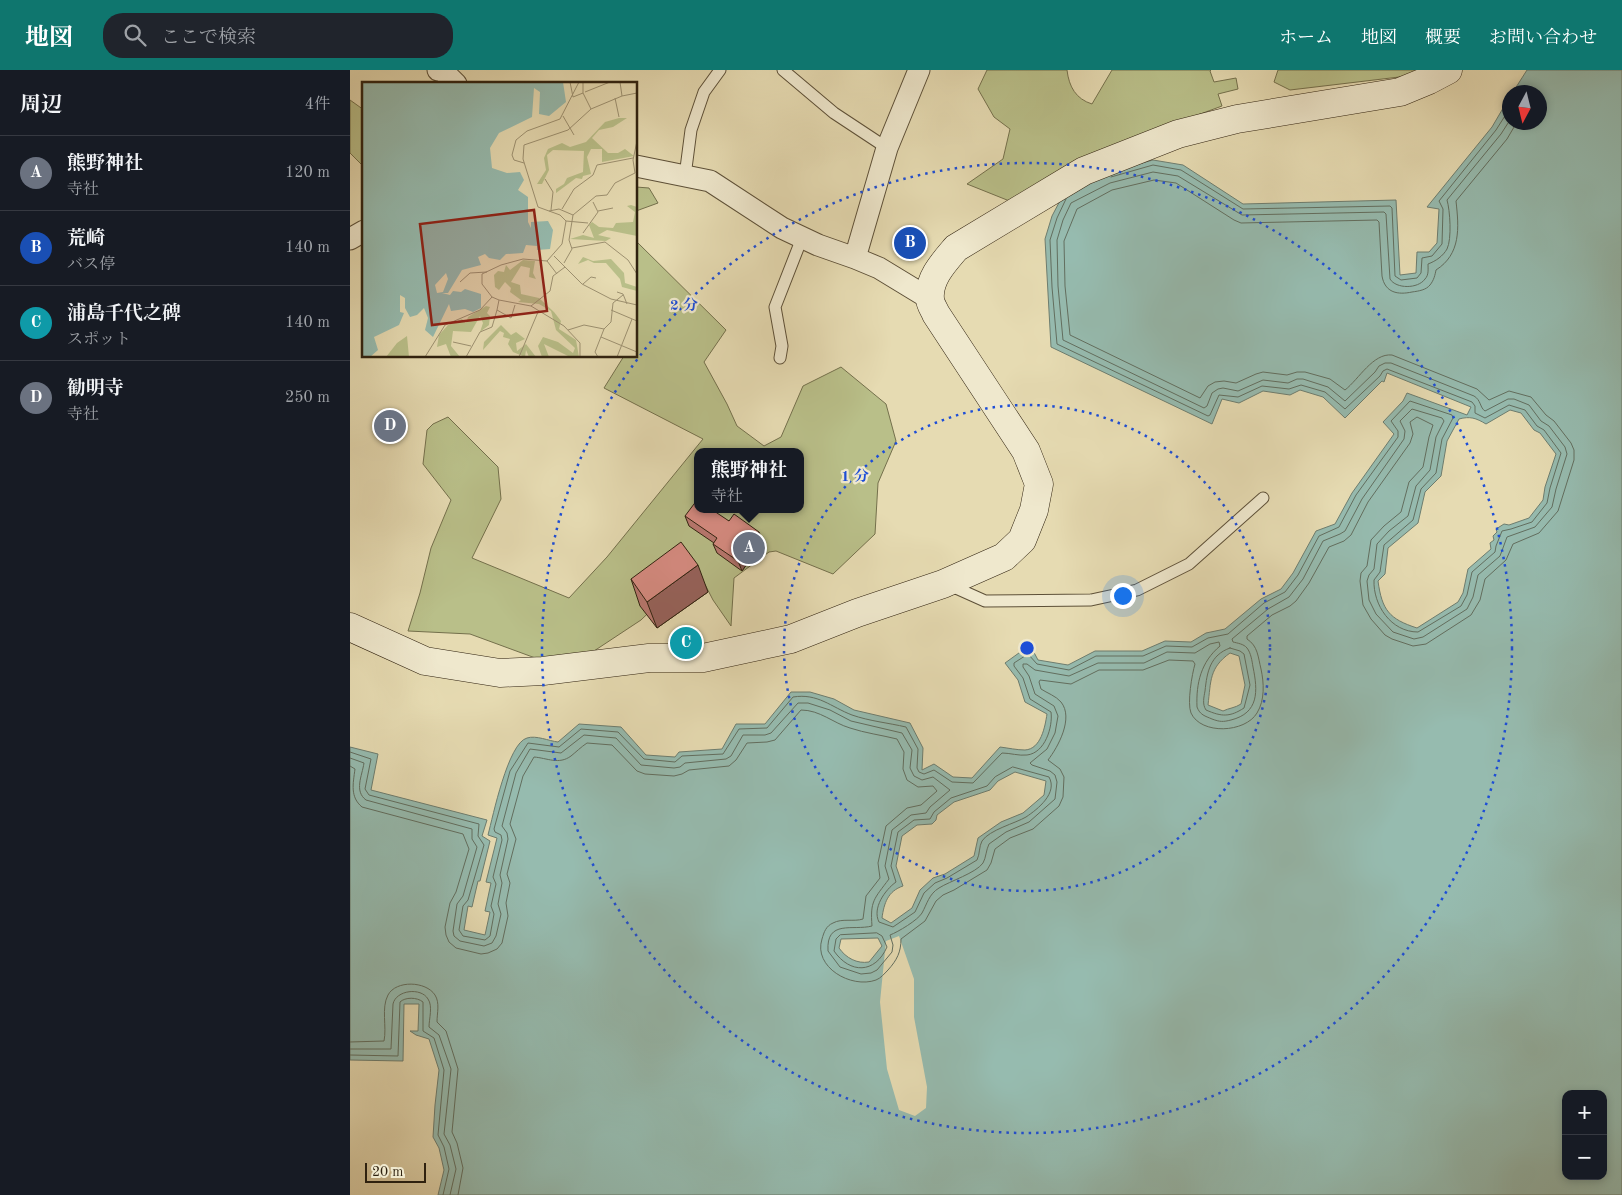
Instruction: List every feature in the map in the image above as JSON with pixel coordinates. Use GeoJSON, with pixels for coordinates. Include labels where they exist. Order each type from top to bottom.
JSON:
{"type":"FeatureCollection","features":[{"type":"Feature","properties":{"kind":"street"},"geometry":{"type":"LineString","coordinates":[[855,258],[887,148],[919,70]]}},
{"type":"Feature","properties":{"kind":"street"},"geometry":{"type":"LineString","coordinates":[[350,627],[425,661],[500,673],[543,671],[649,658],[703,658],[791,639],[857,613],[951,580],[1004,557],[1022,540],[1034,510],[1039,484],[1026,451],[936,314],[930,299],[932,282],[942,264],[956,248],[1084,170],[1178,134],[1236,119],[1400,92],[1448,70]]}},
{"type":"Feature","properties":{"kind":"street"},"geometry":{"type":"LineString","coordinates":[[638,166],[710,181],[782,228],[802,238],[879,268],[930,299]]}},
{"type":"Feature","properties":{"kind":"street"},"geometry":{"type":"LineString","coordinates":[[350,239],[362,232]]}},
{"type":"Feature","properties":{"kind":"lane"},"geometry":{"type":"LineString","coordinates":[[685,176],[691,130],[704,92],[720,70]]}},
{"type":"Feature","properties":{"kind":"lane"},"geometry":{"type":"LineString","coordinates":[[783,70],[834,113],[887,148]]}},
{"type":"Feature","properties":{"kind":"lane"},"geometry":{"type":"LineString","coordinates":[[780,358],[782,346],[775,306],[802,238]]}},
{"type":"Feature","properties":{"kind":"lane"},"geometry":{"type":"LineString","coordinates":[[951,580],[956,588],[985,601],[1091,600],[1137,590],[1189,564],[1263,498]]}},
{"type":"Feature","properties":{"kind":"green space"},"geometry":{"type":"Polygon","coordinates":[[[987,70],[1067,70],[1074,92],[1086,102],[1092,104],[1112,70],[1211,70],[1214,82],[1236,78],[1238,89],[1218,94],[1222,106],[1089,155],[1012,202],[967,184],[1003,159],[1010,129],[994,117],[978,89],[987,70]]]}},
{"type":"Feature","properties":{"kind":"green space"},"geometry":{"type":"Polygon","coordinates":[[[1278,70],[1424,70],[1416,75],[1290,90],[1274,82],[1278,70]]]}},
{"type":"Feature","properties":{"kind":"green space"},"geometry":{"type":"Polygon","coordinates":[[[350,100],[362,109],[362,165],[350,153],[350,100]]]}},
{"type":"Feature","properties":{"kind":"green space"},"geometry":{"type":"Polygon","coordinates":[[[638,187],[649,188],[658,203],[638,210],[638,187]]]}},
{"type":"Feature","properties":{"kind":"green space"},"geometry":{"type":"Polygon","coordinates":[[[638,243],[726,330],[704,362],[737,426],[764,446],[781,437],[803,386],[841,367],[886,404],[896,441],[878,483],[875,534],[833,574],[776,551],[769,552],[734,578],[731,626],[713,600],[696,567],[641,620],[594,651],[538,659],[470,634],[408,631],[431,548],[451,500],[423,464],[427,430],[433,424],[448,417],[498,467],[501,499],[472,558],[569,598],[607,557],[694,450],[694,513],[804,513],[804,448],[696,448],[703,439],[604,388],[623,358],[638,358],[638,243]]]}},
{"type":"Feature","properties":{"kind":"water"},"geometry":{"type":"Polygon","coordinates":[[[1527,70],[1622,70],[1622,1195],[438,1195],[444,1170],[439,1148],[433,1137],[439,1070],[429,1039],[410,1031],[418,1031],[419,1004],[404,1004],[403,1061],[350,1060],[350,747],[378,754],[371,790],[487,820],[482,836],[490,841],[472,907],[468,906],[464,930],[485,935],[490,912],[485,911],[491,883],[486,882],[497,838],[488,835],[502,781],[508,766],[520,743],[527,738],[531,737],[558,742],[579,724],[621,727],[646,755],[675,757],[679,752],[722,749],[736,724],[765,724],[791,692],[810,692],[834,699],[854,710],[910,723],[923,748],[922,770],[934,764],[953,777],[972,778],[1000,747],[1022,750],[1030,749],[1035,746],[1041,736],[1047,714],[1025,702],[1018,680],[1005,663],[1030,645],[1038,660],[1068,665],[1095,651],[1142,651],[1165,641],[1191,642],[1206,633],[1225,629],[1261,599],[1281,589],[1293,573],[1316,531],[1335,524],[1352,493],[1394,434],[1383,422],[1403,401],[1407,393],[1467,415],[1471,407],[1387,373],[1384,382],[1382,381],[1345,418],[1323,397],[1300,390],[1290,395],[1263,391],[1239,403],[1222,399],[1212,424],[1051,347],[1045,239],[1052,216],[1063,195],[1106,173],[1153,160],[1183,165],[1243,204],[1396,200],[1400,275],[1416,273],[1417,252],[1429,252],[1437,243],[1439,209],[1427,207],[1492,127],[1502,110],[1502,130],[1547,130],[1547,85],[1517,85],[1527,70]],[[1510,410],[1486,424],[1473,418],[1459,419],[1447,441],[1441,476],[1425,492],[1418,523],[1388,548],[1385,574],[1378,581],[1380,591],[1388,612],[1407,625],[1417,628],[1458,602],[1463,593],[1468,569],[1491,549],[1490,543],[1494,540],[1493,536],[1497,532],[1496,529],[1504,524],[1509,525],[1529,518],[1543,500],[1545,487],[1556,454],[1521,413],[1510,410]],[[1230,653],[1218,664],[1212,676],[1208,705],[1223,711],[1241,704],[1245,685],[1239,656],[1230,653]],[[1015,772],[998,781],[990,790],[954,802],[937,815],[936,820],[932,824],[917,825],[902,836],[896,866],[903,886],[890,894],[884,907],[882,918],[891,923],[912,908],[920,890],[933,878],[945,874],[974,856],[978,838],[1001,822],[1023,813],[1044,795],[1046,781],[1015,772]],[[878,938],[841,939],[839,948],[845,955],[860,962],[869,962],[882,946],[878,938]]]}},
{"type":"Feature","properties":{"kind":"pier"},"geometry":{"type":"Polygon","coordinates":[[[899,936],[914,979],[914,1017],[927,1087],[926,1108],[915,1116],[899,1110],[887,1069],[880,1002],[886,941],[899,936]]]}},
{"type":"Feature","properties":{"kind":"building"},"geometry":{"type":"Polygon","coordinates":[[[694,504],[694,513],[717,513],[729,521],[734,514],[759,532],[738,561],[713,544],[717,538],[685,516],[694,504]]]}},
{"type":"Feature","properties":{"kind":"building"},"geometry":{"type":"Polygon","coordinates":[[[681,542],[698,565],[647,602],[631,579],[681,542]]]}},
{"type":"Feature","properties":{"kind":"place","name":"荒崎"},"geometry":{"type":"Point","coordinates":[910,243]}},
{"type":"Feature","properties":{"kind":"place","name":"勧明寺"},"geometry":{"type":"Point","coordinates":[390,426]}},
{"type":"Feature","properties":{"kind":"place","name":"熊野神社"},"geometry":{"type":"Point","coordinates":[749,548]}},
{"type":"Feature","properties":{"kind":"place","name":"浦島千代之碑"},"geometry":{"type":"Point","coordinates":[686,643]}}]}
